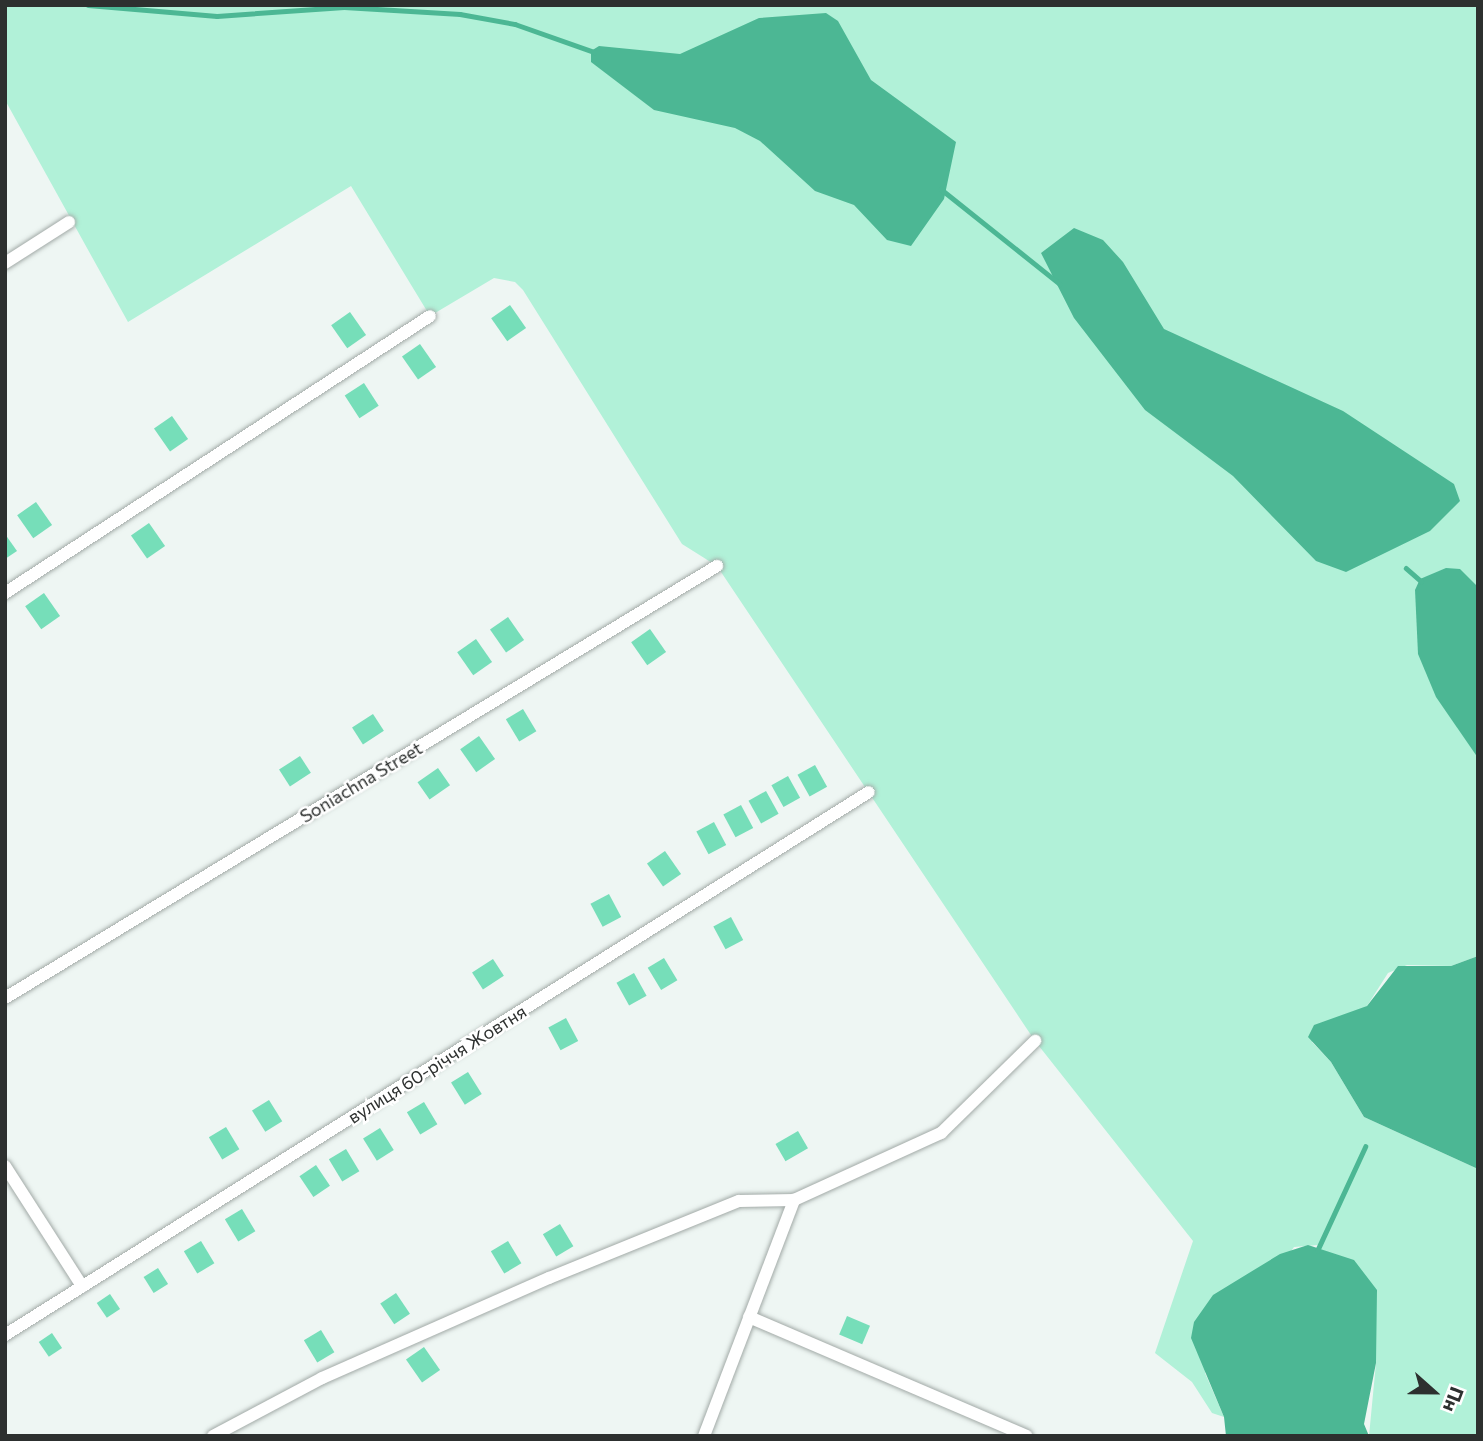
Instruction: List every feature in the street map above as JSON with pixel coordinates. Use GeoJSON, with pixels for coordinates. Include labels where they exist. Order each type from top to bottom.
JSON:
{"type":"FeatureCollection","features":[{"type":"Feature","properties":{"kind":"street"},"geometry":{"type":"LineString","coordinates":[[5,263],[69,222]]}},
{"type":"Feature","properties":{"kind":"street"},"geometry":{"type":"LineString","coordinates":[[5,593],[430,316]]}},
{"type":"Feature","properties":{"kind":"street","name":"Soniachna Street"},"geometry":{"type":"LineString","coordinates":[[5,998],[717,566]]}},
{"type":"Feature","properties":{"kind":"street","name":"вулиця 60-річчя Жовтня"},"geometry":{"type":"LineString","coordinates":[[5,1335],[869,792]]}},
{"type":"Feature","properties":{"kind":"street"},"geometry":{"type":"LineString","coordinates":[[213,1436],[322,1378],[548,1278],[739,1201],[794,1200],[953,1126],[1035,1041]]}},
{"type":"Feature","properties":{"kind":"street"},"geometry":{"type":"LineString","coordinates":[[5,1166],[82,1286]]}},
{"type":"Feature","properties":{"kind":"street"},"geometry":{"type":"LineString","coordinates":[[704,1436],[794,1200]]}},
{"type":"Feature","properties":{"kind":"street"},"geometry":{"type":"LineString","coordinates":[[749,1317],[1027,1436]]}},
{"type":"Feature","properties":{"kind":"shaded area"},"geometry":{"type":"Polygon","coordinates":[[[5,5],[1478,5],[1478,956],[1451,966],[1407,965],[1388,973],[1367,1006],[1312,1042],[1331,1062],[1364,1117],[1478,1169],[1477,1436],[1369,1436],[1376,1363],[1318,1245],[1294,1247],[1205,1373],[1224,1417],[1212,1413],[1192,1382],[1155,1353],[1193,1241],[1035,1041],[717,566],[682,544],[523,290],[515,282],[494,278],[430,316],[351,186],[128,322],[5,100],[5,5]]]}},
{"type":"Feature","properties":{"kind":"shaded area"},"geometry":{"type":"Polygon","coordinates":[[[826,13],[838,21],[871,80],[956,142],[944,199],[911,246],[887,240],[854,205],[815,191],[760,141],[735,128],[654,110],[591,62],[591,51],[599,46],[680,54],[759,18],[826,13]]]}},
{"type":"Feature","properties":{"kind":"shaded area"},"geometry":{"type":"Polygon","coordinates":[[[1074,228],[1103,240],[1123,262],[1164,329],[1343,411],[1454,484],[1460,501],[1430,531],[1346,572],[1316,561],[1233,476],[1145,410],[1074,318],[1041,253],[1074,228]]]}},
{"type":"Feature","properties":{"kind":"shaded area"},"geometry":{"type":"Polygon","coordinates":[[[1446,568],[1460,569],[1478,587],[1478,758],[1436,697],[1418,654],[1415,590],[1420,579],[1446,568]]]}},
{"type":"Feature","properties":{"kind":"shaded area"},"geometry":{"type":"Polygon","coordinates":[[[1478,956],[1478,1169],[1364,1117],[1331,1062],[1308,1037],[1314,1025],[1367,1006],[1398,966],[1451,966],[1478,956]]]}},
{"type":"Feature","properties":{"kind":"shaded area"},"geometry":{"type":"Polygon","coordinates":[[[1308,1245],[1354,1260],[1377,1290],[1376,1363],[1364,1424],[1369,1436],[1226,1436],[1224,1417],[1191,1338],[1194,1322],[1213,1295],[1280,1254],[1308,1245]]]}},
{"type":"Feature","properties":{"kind":"building"},"geometry":{"type":"Polygon","coordinates":[[[510,305],[526,328],[507,341],[491,318],[510,305]]]}},
{"type":"Feature","properties":{"kind":"building"},"geometry":{"type":"Polygon","coordinates":[[[350,312],[366,335],[347,348],[331,325],[350,312]]]}},
{"type":"Feature","properties":{"kind":"building"},"geometry":{"type":"Polygon","coordinates":[[[420,344],[436,367],[418,380],[402,357],[420,344]]]}},
{"type":"Feature","properties":{"kind":"building"},"geometry":{"type":"Polygon","coordinates":[[[364,383],[379,406],[359,418],[345,396],[364,383]]]}},
{"type":"Feature","properties":{"kind":"building"},"geometry":{"type":"Polygon","coordinates":[[[172,416],[188,439],[170,452],[154,429],[172,416]]]}},
{"type":"Feature","properties":{"kind":"building"},"geometry":{"type":"Polygon","coordinates":[[[36,502],[52,525],[33,538],[17,515],[36,502]]]}},
{"type":"Feature","properties":{"kind":"building"},"geometry":{"type":"Polygon","coordinates":[[[149,523],[165,546],[147,559],[131,536],[149,523]]]}},
{"type":"Feature","properties":{"kind":"building"},"geometry":{"type":"Polygon","coordinates":[[[5,534],[17,551],[5,559],[5,534]]]}},
{"type":"Feature","properties":{"kind":"building"},"geometry":{"type":"Polygon","coordinates":[[[44,593],[60,616],[41,629],[25,606],[44,593]]]}},
{"type":"Feature","properties":{"kind":"building"},"geometry":{"type":"Polygon","coordinates":[[[508,617],[524,640],[506,653],[490,630],[508,617]]]}},
{"type":"Feature","properties":{"kind":"building"},"geometry":{"type":"Polygon","coordinates":[[[650,629],[666,652],[647,665],[631,642],[650,629]]]}},
{"type":"Feature","properties":{"kind":"building"},"geometry":{"type":"Polygon","coordinates":[[[476,639],[492,662],[473,675],[457,652],[476,639]]]}},
{"type":"Feature","properties":{"kind":"building"},"geometry":{"type":"Polygon","coordinates":[[[523,709],[536,731],[519,742],[506,719],[523,709]]]}},
{"type":"Feature","properties":{"kind":"building"},"geometry":{"type":"Polygon","coordinates":[[[373,714],[384,731],[363,744],[352,728],[373,714]]]}},
{"type":"Feature","properties":{"kind":"building"},"geometry":{"type":"Polygon","coordinates":[[[479,736],[495,759],[476,772],[460,749],[479,736]]]}},
{"type":"Feature","properties":{"kind":"building"},"geometry":{"type":"Polygon","coordinates":[[[300,756],[311,773],[290,786],[279,770],[300,756]]]}},
{"type":"Feature","properties":{"kind":"building"},"geometry":{"type":"Polygon","coordinates":[[[815,765],[827,787],[810,797],[798,775],[815,765]]]}},
{"type":"Feature","properties":{"kind":"building"},"geometry":{"type":"Polygon","coordinates":[[[438,768],[450,785],[430,800],[418,782],[438,768]]]}},
{"type":"Feature","properties":{"kind":"building"},"geometry":{"type":"Polygon","coordinates":[[[788,776],[800,798],[784,807],[771,785],[788,776]]]}},
{"type":"Feature","properties":{"kind":"building"},"geometry":{"type":"Polygon","coordinates":[[[766,791],[779,814],[761,823],[749,801],[766,791]]]}},
{"type":"Feature","properties":{"kind":"building"},"geometry":{"type":"Polygon","coordinates":[[[741,805],[753,828],[736,837],[723,814],[741,805]]]}},
{"type":"Feature","properties":{"kind":"building"},"geometry":{"type":"Polygon","coordinates":[[[714,822],[726,845],[709,854],[696,831],[714,822]]]}},
{"type":"Feature","properties":{"kind":"building"},"geometry":{"type":"Polygon","coordinates":[[[665,851],[681,874],[663,887],[647,864],[665,851]]]}},
{"type":"Feature","properties":{"kind":"building"},"geometry":{"type":"Polygon","coordinates":[[[609,894],[621,917],[603,927],[590,904],[609,894]]]}},
{"type":"Feature","properties":{"kind":"building"},"geometry":{"type":"Polygon","coordinates":[[[731,917],[743,940],[726,949],[713,926],[731,917]]]}},
{"type":"Feature","properties":{"kind":"building"},"geometry":{"type":"Polygon","coordinates":[[[664,958],[677,980],[661,990],[648,968],[664,958]]]}},
{"type":"Feature","properties":{"kind":"building"},"geometry":{"type":"Polygon","coordinates":[[[493,959],[504,976],[483,989],[472,973],[493,959]]]}},
{"type":"Feature","properties":{"kind":"building"},"geometry":{"type":"Polygon","coordinates":[[[634,973],[647,996],[629,1005],[617,983],[634,973]]]}},
{"type":"Feature","properties":{"kind":"building"},"geometry":{"type":"Polygon","coordinates":[[[566,1018],[578,1041],[561,1050],[548,1027],[566,1018]]]}},
{"type":"Feature","properties":{"kind":"building"},"geometry":{"type":"Polygon","coordinates":[[[468,1072],[482,1094],[465,1105],[451,1083],[468,1072]]]}},
{"type":"Feature","properties":{"kind":"building"},"geometry":{"type":"Polygon","coordinates":[[[269,1100],[282,1121],[265,1132],[252,1111],[269,1100]]]}},
{"type":"Feature","properties":{"kind":"building"},"geometry":{"type":"Polygon","coordinates":[[[424,1102],[437,1124],[420,1135],[407,1112],[424,1102]]]}},
{"type":"Feature","properties":{"kind":"building"},"geometry":{"type":"Polygon","coordinates":[[[226,1127],[239,1149],[222,1160],[209,1137],[226,1127]]]}},
{"type":"Feature","properties":{"kind":"building"},"geometry":{"type":"Polygon","coordinates":[[[380,1128],[394,1150],[377,1161],[363,1139],[380,1128]]]}},
{"type":"Feature","properties":{"kind":"building"},"geometry":{"type":"Polygon","coordinates":[[[798,1131],[808,1148],[785,1161],[775,1144],[798,1131]]]}},
{"type":"Feature","properties":{"kind":"building"},"geometry":{"type":"Polygon","coordinates":[[[346,1149],[359,1171],[342,1182],[329,1159],[346,1149]]]}},
{"type":"Feature","properties":{"kind":"building"},"geometry":{"type":"Polygon","coordinates":[[[316,1165],[330,1186],[313,1197],[299,1176],[316,1165]]]}},
{"type":"Feature","properties":{"kind":"building"},"geometry":{"type":"Polygon","coordinates":[[[242,1209],[255,1231],[238,1242],[225,1219],[242,1209]]]}},
{"type":"Feature","properties":{"kind":"building"},"geometry":{"type":"Polygon","coordinates":[[[560,1224],[573,1246],[556,1257],[543,1234],[560,1224]]]}},
{"type":"Feature","properties":{"kind":"building"},"geometry":{"type":"Polygon","coordinates":[[[201,1241],[214,1263],[197,1274],[184,1251],[201,1241]]]}},
{"type":"Feature","properties":{"kind":"building"},"geometry":{"type":"Polygon","coordinates":[[[508,1241],[521,1263],[504,1274],[491,1251],[508,1241]]]}},
{"type":"Feature","properties":{"kind":"building"},"geometry":{"type":"Polygon","coordinates":[[[158,1268],[168,1284],[154,1293],[144,1277],[158,1268]]]}},
{"type":"Feature","properties":{"kind":"building"},"geometry":{"type":"Polygon","coordinates":[[[396,1293],[410,1314],[394,1324],[380,1304],[396,1293]]]}},
{"type":"Feature","properties":{"kind":"building"},"geometry":{"type":"Polygon","coordinates":[[[110,1294],[120,1309],[107,1318],[97,1303],[110,1294]]]}},
{"type":"Feature","properties":{"kind":"building"},"geometry":{"type":"Polygon","coordinates":[[[847,1316],[870,1326],[862,1344],[839,1334],[847,1316]]]}},
{"type":"Feature","properties":{"kind":"building"},"geometry":{"type":"Polygon","coordinates":[[[321,1330],[334,1352],[317,1363],[304,1340],[321,1330]]]}},
{"type":"Feature","properties":{"kind":"building"},"geometry":{"type":"Polygon","coordinates":[[[52,1333],[62,1348],[49,1357],[39,1342],[52,1333]]]}},
{"type":"Feature","properties":{"kind":"building"},"geometry":{"type":"Polygon","coordinates":[[[424,1347],[440,1370],[422,1383],[406,1360],[424,1347]]]}},
{"type":"Feature","properties":{"kind":"waterway"},"geometry":{"type":"LineString","coordinates":[[88,5],[217,16],[344,7],[460,14],[515,24],[594,52]]}},
{"type":"Feature","properties":{"kind":"waterway"},"geometry":{"type":"LineString","coordinates":[[941,189],[1060,284]]}},
{"type":"Feature","properties":{"kind":"waterway"},"geometry":{"type":"LineString","coordinates":[[1406,568],[1421,581]]}},
{"type":"Feature","properties":{"kind":"waterway"},"geometry":{"type":"LineString","coordinates":[[1317,1251],[1365,1147]]}}]}
